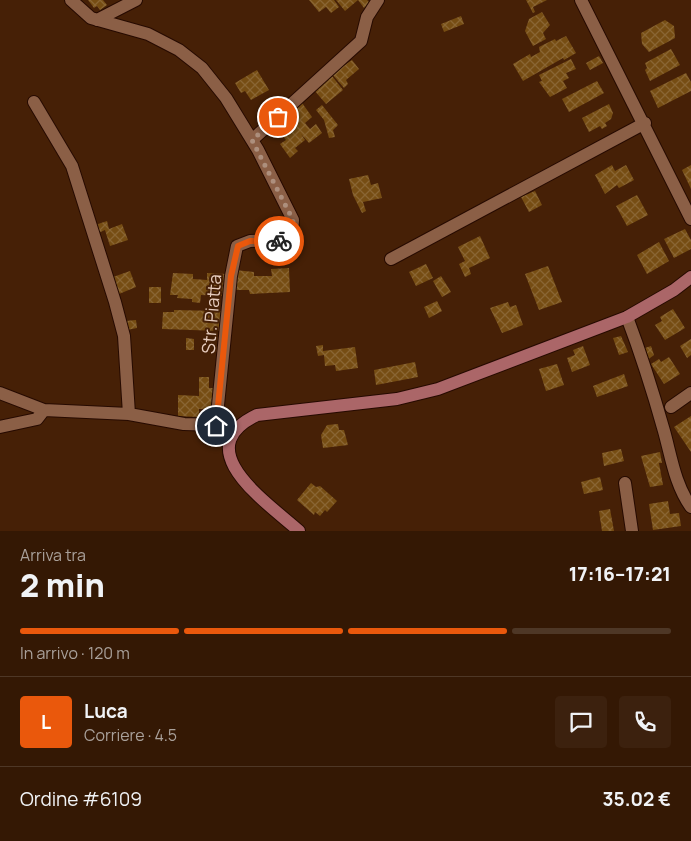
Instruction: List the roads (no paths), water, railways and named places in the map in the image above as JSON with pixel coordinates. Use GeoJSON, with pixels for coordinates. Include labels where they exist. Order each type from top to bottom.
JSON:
{"type":"FeatureCollection","features":[{"type":"Feature","properties":{"kind":"main road"},"geometry":{"type":"LineString","coordinates":[[299,531],[243,481],[235,470],[230,458],[228,445],[232,432],[238,426],[257,415],[397,399],[438,389],[627,317],[674,290],[691,277]]}},
{"type":"Feature","properties":{"kind":"street","name":"Str. Piatta"},"geometry":{"type":"LineString","coordinates":[[71,0],[90,18],[148,34],[180,50],[202,68],[226,98],[252,140],[293,220],[292,233],[287,239],[250,241],[238,246],[231,276],[216,426]]}},
{"type":"Feature","properties":{"kind":"street"},"geometry":{"type":"LineString","coordinates":[[97,20],[136,0]]}},
{"type":"Feature","properties":{"kind":"street"},"geometry":{"type":"LineString","coordinates":[[252,140],[361,41],[367,17],[378,0]]}},
{"type":"Feature","properties":{"kind":"street"},"geometry":{"type":"LineString","coordinates":[[581,0],[645,123],[691,219]]}},
{"type":"Feature","properties":{"kind":"street"},"geometry":{"type":"LineString","coordinates":[[34,102],[72,166],[115,302],[124,336],[128,414]]}},
{"type":"Feature","properties":{"kind":"street"},"geometry":{"type":"LineString","coordinates":[[391,260],[645,123]]}},
{"type":"Feature","properties":{"kind":"street"},"geometry":{"type":"LineString","coordinates":[[627,317],[664,430],[674,470],[684,498],[691,507]]}},
{"type":"Feature","properties":{"kind":"street"},"geometry":{"type":"LineString","coordinates":[[0,393],[44,410],[128,414],[184,424],[216,426],[232,432]]}},
{"type":"Feature","properties":{"kind":"street"},"geometry":{"type":"LineString","coordinates":[[671,407],[691,393]]}},
{"type":"Feature","properties":{"kind":"street"},"geometry":{"type":"LineString","coordinates":[[0,427],[37,420],[44,410]]}},
{"type":"Feature","properties":{"kind":"street"},"geometry":{"type":"LineString","coordinates":[[625,483],[632,531]]}}]}
